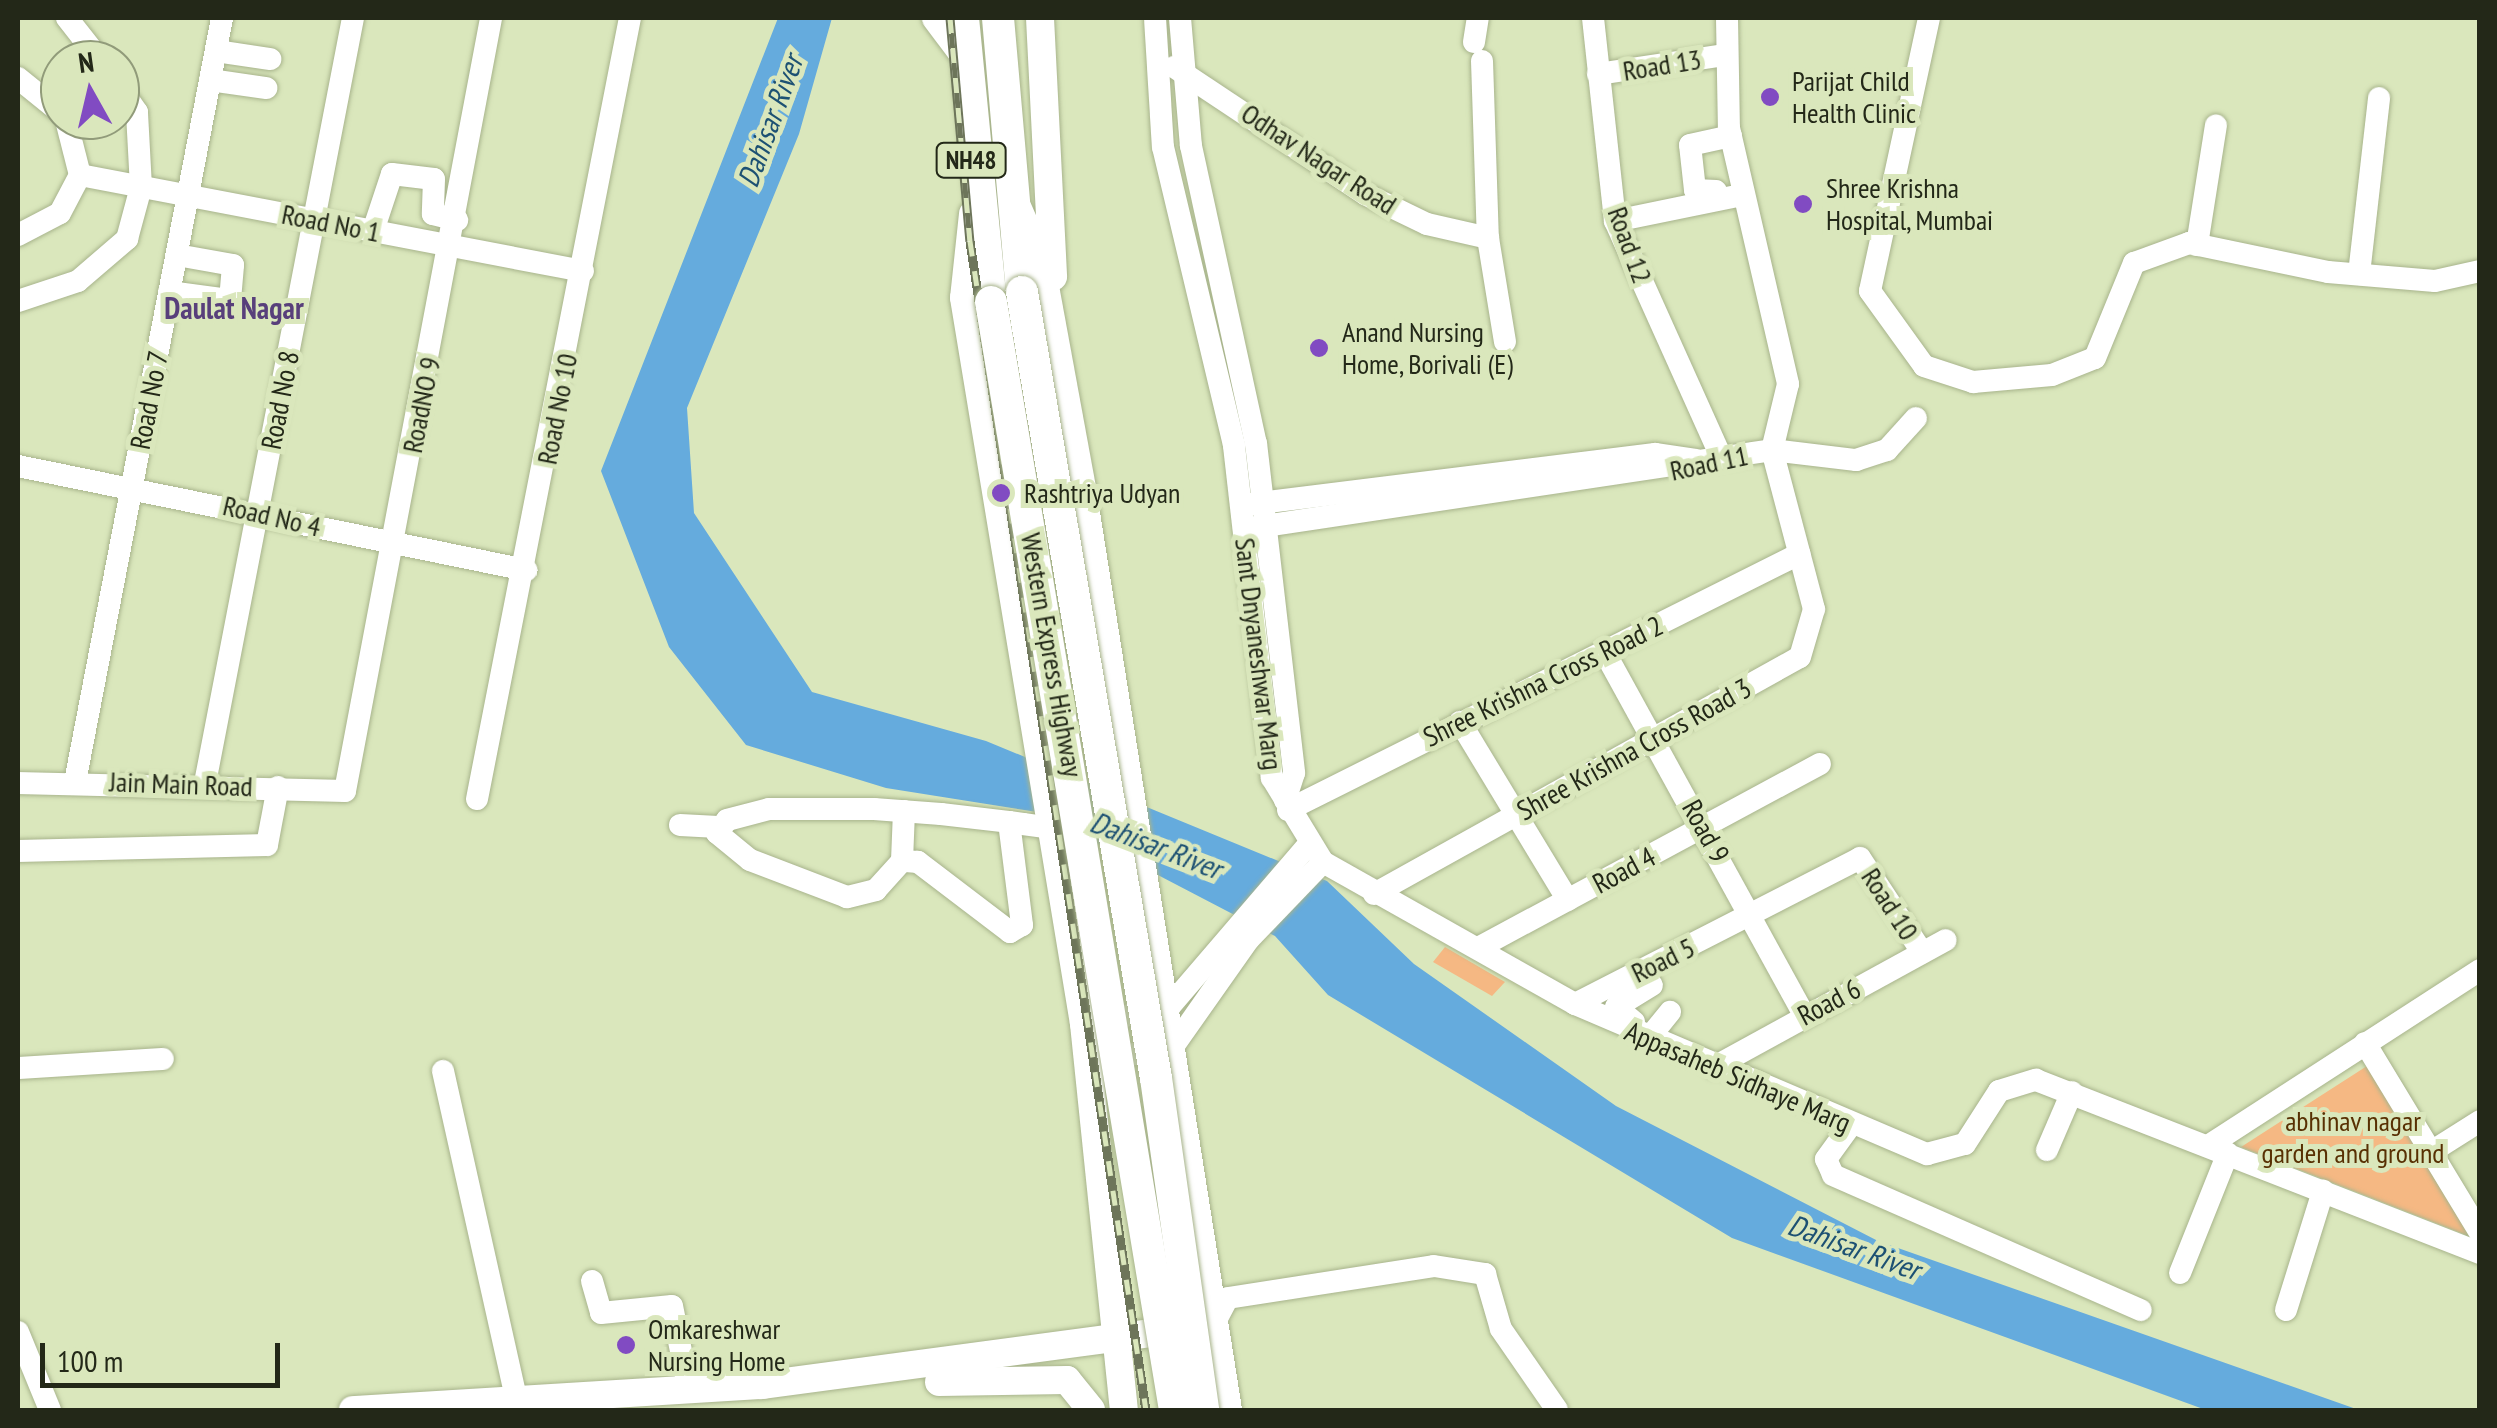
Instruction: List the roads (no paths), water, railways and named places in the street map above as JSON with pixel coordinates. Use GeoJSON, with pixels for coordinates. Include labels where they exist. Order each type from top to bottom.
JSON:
{"type":"FeatureCollection","features":[{"type":"Feature","properties":{"kind":"highway","name":"Western Express Highway"},"geometry":{"type":"LineString","coordinates":[[962,18],[963,54],[991,196],[1020,297],[1153,1060],[1202,1410]]}},
{"type":"Feature","properties":{"kind":"highway","name":"Western Express Highway"},"geometry":{"type":"LineString","coordinates":[[991,196],[998,18]]}},
{"type":"Feature","properties":{"kind":"highway","name":"Western Express Highway"},"geometry":{"type":"LineString","coordinates":[[1020,297],[1175,1410]]}},
{"type":"Feature","properties":{"kind":"main road"},"geometry":{"type":"LineString","coordinates":[[936,18],[963,54]]}},
{"type":"Feature","properties":{"kind":"main road"},"geometry":{"type":"LineString","coordinates":[[1040,18],[1057,259],[1020,297],[1121,740],[1153,908],[1228,1410]]}},
{"type":"Feature","properties":{"kind":"main road"},"geometry":{"type":"LineString","coordinates":[[991,196],[964,298],[1084,1024],[1124,1410]]}},
{"type":"Feature","properties":{"kind":"main road"},"geometry":{"type":"LineString","coordinates":[[1054,832],[1153,908]]}},
{"type":"Feature","properties":{"kind":"main road"},"geometry":{"type":"LineString","coordinates":[[353,1410],[689,1391],[1116,1342],[1215,1322]]}},
{"type":"Feature","properties":{"kind":"main road"},"geometry":{"type":"LineString","coordinates":[[664,1410],[1044,1377],[1067,1380],[1091,1410]]}},
{"type":"Feature","properties":{"kind":"street"},"geometry":{"type":"LineString","coordinates":[[67,18],[84,40]]}},
{"type":"Feature","properties":{"kind":"street","name":"Road No 7"},"geometry":{"type":"LineString","coordinates":[[75,782],[181,256],[188,196],[214,80],[222,18]]}},
{"type":"Feature","properties":{"kind":"street","name":"Road No 8"},"geometry":{"type":"LineString","coordinates":[[205,783],[353,18]]}},
{"type":"Feature","properties":{"kind":"street","name":"RoadNO 9"},"geometry":{"type":"LineString","coordinates":[[345,791],[457,220],[491,18]]}},
{"type":"Feature","properties":{"kind":"street","name":"Road No 10"},"geometry":{"type":"LineString","coordinates":[[477,799],[526,570],[630,18]]}},
{"type":"Feature","properties":{"kind":"street","name":"Sant Dnyaneshwar Marg"},"geometry":{"type":"LineString","coordinates":[[1155,18],[1169,67],[1253,516],[1294,773],[1287,806]]}},
{"type":"Feature","properties":{"kind":"street","name":"Sant Dnyaneshwar Marg"},"geometry":{"type":"LineString","coordinates":[[1169,67],[1180,18]]}},
{"type":"Feature","properties":{"kind":"street"},"geometry":{"type":"LineString","coordinates":[[1478,18],[1488,238],[1505,342]]}},
{"type":"Feature","properties":{"kind":"street","name":"Road 12"},"geometry":{"type":"LineString","coordinates":[[1593,18],[1615,221],[1710,459]]}},
{"type":"Feature","properties":{"kind":"street","name":"Road 11"},"geometry":{"type":"LineString","coordinates":[[1253,516],[1772,450],[1788,384],[1742,195],[1721,145],[1727,18]]}},
{"type":"Feature","properties":{"kind":"street"},"geometry":{"type":"LineString","coordinates":[[1929,18],[1870,291],[1924,366],[1973,382],[2052,374],[2095,358],[2134,263],[2197,244],[2359,274],[2434,281],[2480,271]]}},
{"type":"Feature","properties":{"kind":"street"},"geometry":{"type":"LineString","coordinates":[[219,51],[270,58]]}},
{"type":"Feature","properties":{"kind":"street","name":"Road 13"},"geometry":{"type":"LineString","coordinates":[[1598,74],[1725,55]]}},
{"type":"Feature","properties":{"kind":"street","name":"Odhav Nagar Road"},"geometry":{"type":"LineString","coordinates":[[1169,67],[1365,194],[1427,224],[1488,238]]}},
{"type":"Feature","properties":{"kind":"street"},"geometry":{"type":"LineString","coordinates":[[18,78],[40,96]]}},
{"type":"Feature","properties":{"kind":"street"},"geometry":{"type":"LineString","coordinates":[[214,80],[266,88]]}},
{"type":"Feature","properties":{"kind":"street"},"geometry":{"type":"LineString","coordinates":[[2359,274],[2379,98]]}},
{"type":"Feature","properties":{"kind":"street"},"geometry":{"type":"LineString","coordinates":[[2197,244],[2216,125]]}},
{"type":"Feature","properties":{"kind":"street"},"geometry":{"type":"LineString","coordinates":[[18,235],[60,213],[80,175],[71,140]]}},
{"type":"Feature","properties":{"kind":"street"},"geometry":{"type":"LineString","coordinates":[[18,301],[78,281],[127,239],[141,186],[139,140]]}},
{"type":"Feature","properties":{"kind":"street"},"geometry":{"type":"LineString","coordinates":[[1716,191],[1696,193],[1690,145],[1721,145]]}},
{"type":"Feature","properties":{"kind":"street"},"geometry":{"type":"LineString","coordinates":[[373,231],[392,174],[434,180],[433,214],[457,220]]}},
{"type":"Feature","properties":{"kind":"street","name":"Road No 1"},"geometry":{"type":"LineString","coordinates":[[80,175],[583,271]]}},
{"type":"Feature","properties":{"kind":"street"},"geometry":{"type":"LineString","coordinates":[[1615,221],[1742,195]]}},
{"type":"Feature","properties":{"kind":"street"},"geometry":{"type":"LineString","coordinates":[[173,293],[230,300],[233,265],[181,256]]}},
{"type":"Feature","properties":{"kind":"street"},"geometry":{"type":"LineString","coordinates":[[1772,450],[1856,460],[1888,450],[1916,418]]}},
{"type":"Feature","properties":{"kind":"street","name":"Shree Krishna Cross Road 3"},"geometry":{"type":"LineString","coordinates":[[1374,894],[1800,657],[1814,609],[1772,450]]}},
{"type":"Feature","properties":{"kind":"street","name":"Road No 4"},"geometry":{"type":"LineString","coordinates":[[18,466],[132,485],[526,570]]}},
{"type":"Feature","properties":{"kind":"street","name":"Shree Krishna Cross Road 2"},"geometry":{"type":"LineString","coordinates":[[1287,806],[1799,554]]}},
{"type":"Feature","properties":{"kind":"street","name":"Road 9"},"geometry":{"type":"LineString","coordinates":[[1604,650],[1706,826],[1804,1015]]}},
{"type":"Feature","properties":{"kind":"street"},"geometry":{"type":"LineString","coordinates":[[1460,722],[1568,900]]}},
{"type":"Feature","properties":{"kind":"street","name":"Road 4"},"geometry":{"type":"LineString","coordinates":[[1480,947],[1820,764]]}},
{"type":"Feature","properties":{"kind":"street","name":"Jain Main Road"},"geometry":{"type":"LineString","coordinates":[[18,783],[205,783],[345,791]]}},
{"type":"Feature","properties":{"kind":"street"},"geometry":{"type":"LineString","coordinates":[[18,851],[267,844],[278,787]]}},
{"type":"Feature","properties":{"kind":"street"},"geometry":{"type":"LineString","coordinates":[[1287,806],[1307,862]]}},
{"type":"Feature","properties":{"kind":"street"},"geometry":{"type":"LineString","coordinates":[[680,825],[718,827],[769,809],[904,811],[1009,822],[1054,832]]}},
{"type":"Feature","properties":{"kind":"street"},"geometry":{"type":"LineString","coordinates":[[718,827],[734,852],[847,898],[876,890],[902,861],[904,811]]}},
{"type":"Feature","properties":{"kind":"street"},"geometry":{"type":"LineString","coordinates":[[902,861],[918,862],[999,929],[1018,931],[1009,822]]}},
{"type":"Feature","properties":{"kind":"street","name":"Road 10"},"geometry":{"type":"LineString","coordinates":[[1750,916],[1860,858],[1922,952]]}},
{"type":"Feature","properties":{"kind":"street"},"geometry":{"type":"LineString","coordinates":[[1084,1024],[1170,1006],[1222,935],[1307,862]]}},
{"type":"Feature","properties":{"kind":"street"},"geometry":{"type":"LineString","coordinates":[[1089,1066],[1174,1044],[1307,862]]}},
{"type":"Feature","properties":{"kind":"street","name":"Appasaheb Sidhaye Marg"},"geometry":{"type":"LineString","coordinates":[[1307,862],[1480,947],[1575,1004],[1658,1027],[1714,1067],[1850,1126],[1948,1154],[2019,1081],[2072,1092],[2480,1253]]}},
{"type":"Feature","properties":{"kind":"street","name":"Road 5"},"geometry":{"type":"LineString","coordinates":[[1575,1004],[1636,987],[1750,916]]}},
{"type":"Feature","properties":{"kind":"street","name":"Road 6"},"geometry":{"type":"LineString","coordinates":[[1714,1067],[1946,940]]}},
{"type":"Feature","properties":{"kind":"street"},"geometry":{"type":"LineString","coordinates":[[2180,1272],[2218,1150],[2447,998],[2480,970]]}},
{"type":"Feature","properties":{"kind":"street"},"geometry":{"type":"LineString","coordinates":[[2447,998],[2480,984]]}},
{"type":"Feature","properties":{"kind":"street"},"geometry":{"type":"LineString","coordinates":[[1636,987],[1615,1012],[1658,1027]]}},
{"type":"Feature","properties":{"kind":"street"},"geometry":{"type":"LineString","coordinates":[[2368,1048],[2480,1233]]}},
{"type":"Feature","properties":{"kind":"street"},"geometry":{"type":"LineString","coordinates":[[18,1068],[162,1060]]}},
{"type":"Feature","properties":{"kind":"street"},"geometry":{"type":"LineString","coordinates":[[442,1071],[517,1403]]}},
{"type":"Feature","properties":{"kind":"street"},"geometry":{"type":"LineString","coordinates":[[2047,1150],[2072,1092]]}},
{"type":"Feature","properties":{"kind":"street"},"geometry":{"type":"LineString","coordinates":[[2431,1152],[2480,1121]]}},
{"type":"Feature","properties":{"kind":"street"},"geometry":{"type":"LineString","coordinates":[[1850,1126],[1826,1159],[1832,1175],[2142,1310]]}},
{"type":"Feature","properties":{"kind":"street"},"geometry":{"type":"LineString","coordinates":[[2286,1310],[2323,1191]]}},
{"type":"Feature","properties":{"kind":"street"},"geometry":{"type":"LineString","coordinates":[[1215,1322],[1228,1298],[1434,1266],[1485,1274],[1501,1329],[1557,1410]]}},
{"type":"Feature","properties":{"kind":"street"},"geometry":{"type":"LineString","coordinates":[[592,1281],[601,1313],[672,1306],[689,1391]]}},
{"type":"Feature","properties":{"kind":"street"},"geometry":{"type":"LineString","coordinates":[[18,1332],[50,1410]]}},
{"type":"Feature","properties":{"kind":"water","name":"Dahisar River"},"geometry":{"type":"Polygon","coordinates":[[[778,18],[832,18],[799,134],[687,408],[694,513],[812,692],[986,741],[1327,881],[1414,964],[1616,1106],[1878,1241],[2359,1410],[2206,1410],[1732,1238],[1328,995],[1275,936],[1037,812],[886,788],[746,745],[669,647],[601,471],[778,18]]]}},
{"type":"Feature","properties":{"kind":"railway"},"geometry":{"type":"LineString","coordinates":[[950,18],[970,241],[1146,1410]]}},
{"type":"Feature","properties":{"kind":"place","name":"Parijat Child Health Clinic"},"geometry":{"type":"Point","coordinates":[1770,97]}},
{"type":"Feature","properties":{"kind":"place","name":"Shree Krishna Hospital, Mumbai"},"geometry":{"type":"Point","coordinates":[1803,204]}},
{"type":"Feature","properties":{"kind":"place","name":"Anand Nursing Home, Borivali (E)"},"geometry":{"type":"Point","coordinates":[1319,348]}},
{"type":"Feature","properties":{"kind":"place","name":"Rashtriya Udyan"},"geometry":{"type":"Point","coordinates":[1001,493]}},
{"type":"Feature","properties":{"kind":"place","name":"Omkareshwar Nursing Home"},"geometry":{"type":"Point","coordinates":[626,1345]}},
{"type":"Feature","properties":{"kind":"district","name":"Daulat Nagar"},"geometry":{"type":"Point","coordinates":[234,308]}},
{"type":"Feature","properties":{"kind":"park label","name":"abhinav nagar garden and ground"},"geometry":{"type":"Point","coordinates":[2353,1137]}}]}
